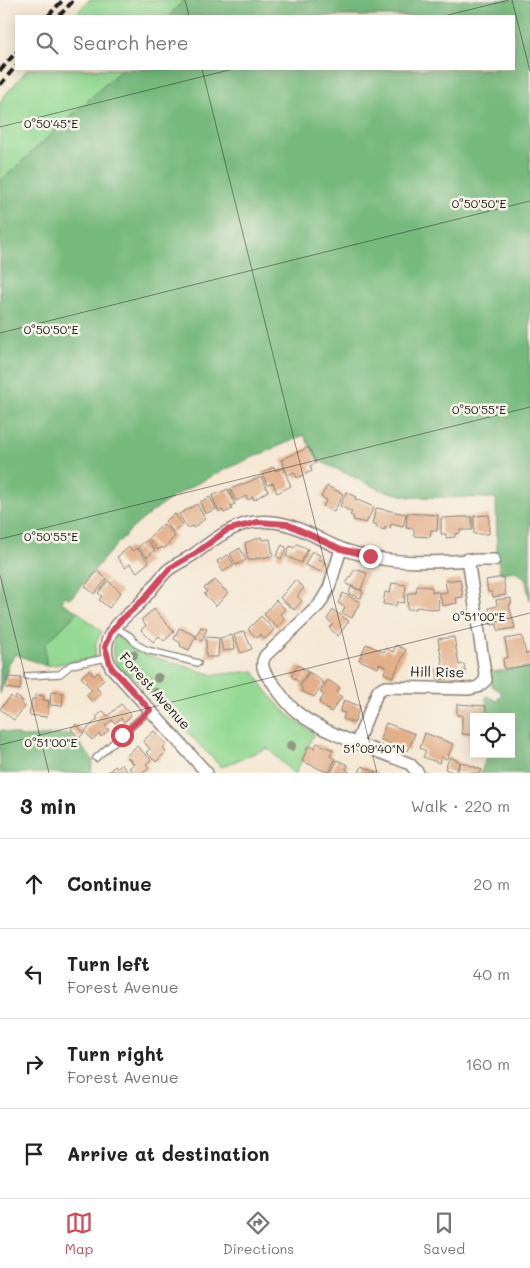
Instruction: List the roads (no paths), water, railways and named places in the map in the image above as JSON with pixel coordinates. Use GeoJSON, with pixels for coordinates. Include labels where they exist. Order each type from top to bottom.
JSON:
{"type":"FeatureCollection","features":[{"type":"Feature","properties":{"kind":"street","name":"Forest Avenue"},"geometry":{"type":"LineString","coordinates":[[207,773],[111,667],[105,647],[115,627],[142,601],[170,568],[196,553],[214,538],[238,526],[268,522],[287,524],[341,549],[405,562],[428,563],[494,560]]}},
{"type":"Feature","properties":{"kind":"street"},"geometry":{"type":"LineString","coordinates":[[341,549],[329,588],[319,605],[266,656],[262,665],[272,682],[298,712],[314,724],[410,764],[418,773]]}},
{"type":"Feature","properties":{"kind":"street","name":"Hill Rise"},"geometry":{"type":"LineString","coordinates":[[357,742],[378,692],[384,687],[468,688],[478,687],[486,680],[468,560]]}},
{"type":"Feature","properties":{"kind":"lane"},"geometry":{"type":"LineString","coordinates":[[115,627],[130,636],[136,644],[147,650],[198,663]]}},
{"type":"Feature","properties":{"kind":"lane"},"geometry":{"type":"LineString","coordinates":[[27,676],[60,674],[71,666],[107,658]]}},
{"type":"Feature","properties":{"kind":"lane"},"geometry":{"type":"LineString","coordinates":[[96,758],[150,710]]}},
{"type":"Feature","properties":{"kind":"railway"},"geometry":{"type":"LineString","coordinates":[[49,15],[63,0]]}},
{"type":"Feature","properties":{"kind":"railway"},"geometry":{"type":"LineString","coordinates":[[60,15],[74,0]]}},
{"type":"Feature","properties":{"kind":"railway"},"geometry":{"type":"LineString","coordinates":[[0,71],[15,53]]}},
{"type":"Feature","properties":{"kind":"railway"},"geometry":{"type":"LineString","coordinates":[[0,85],[15,67]]}}]}
